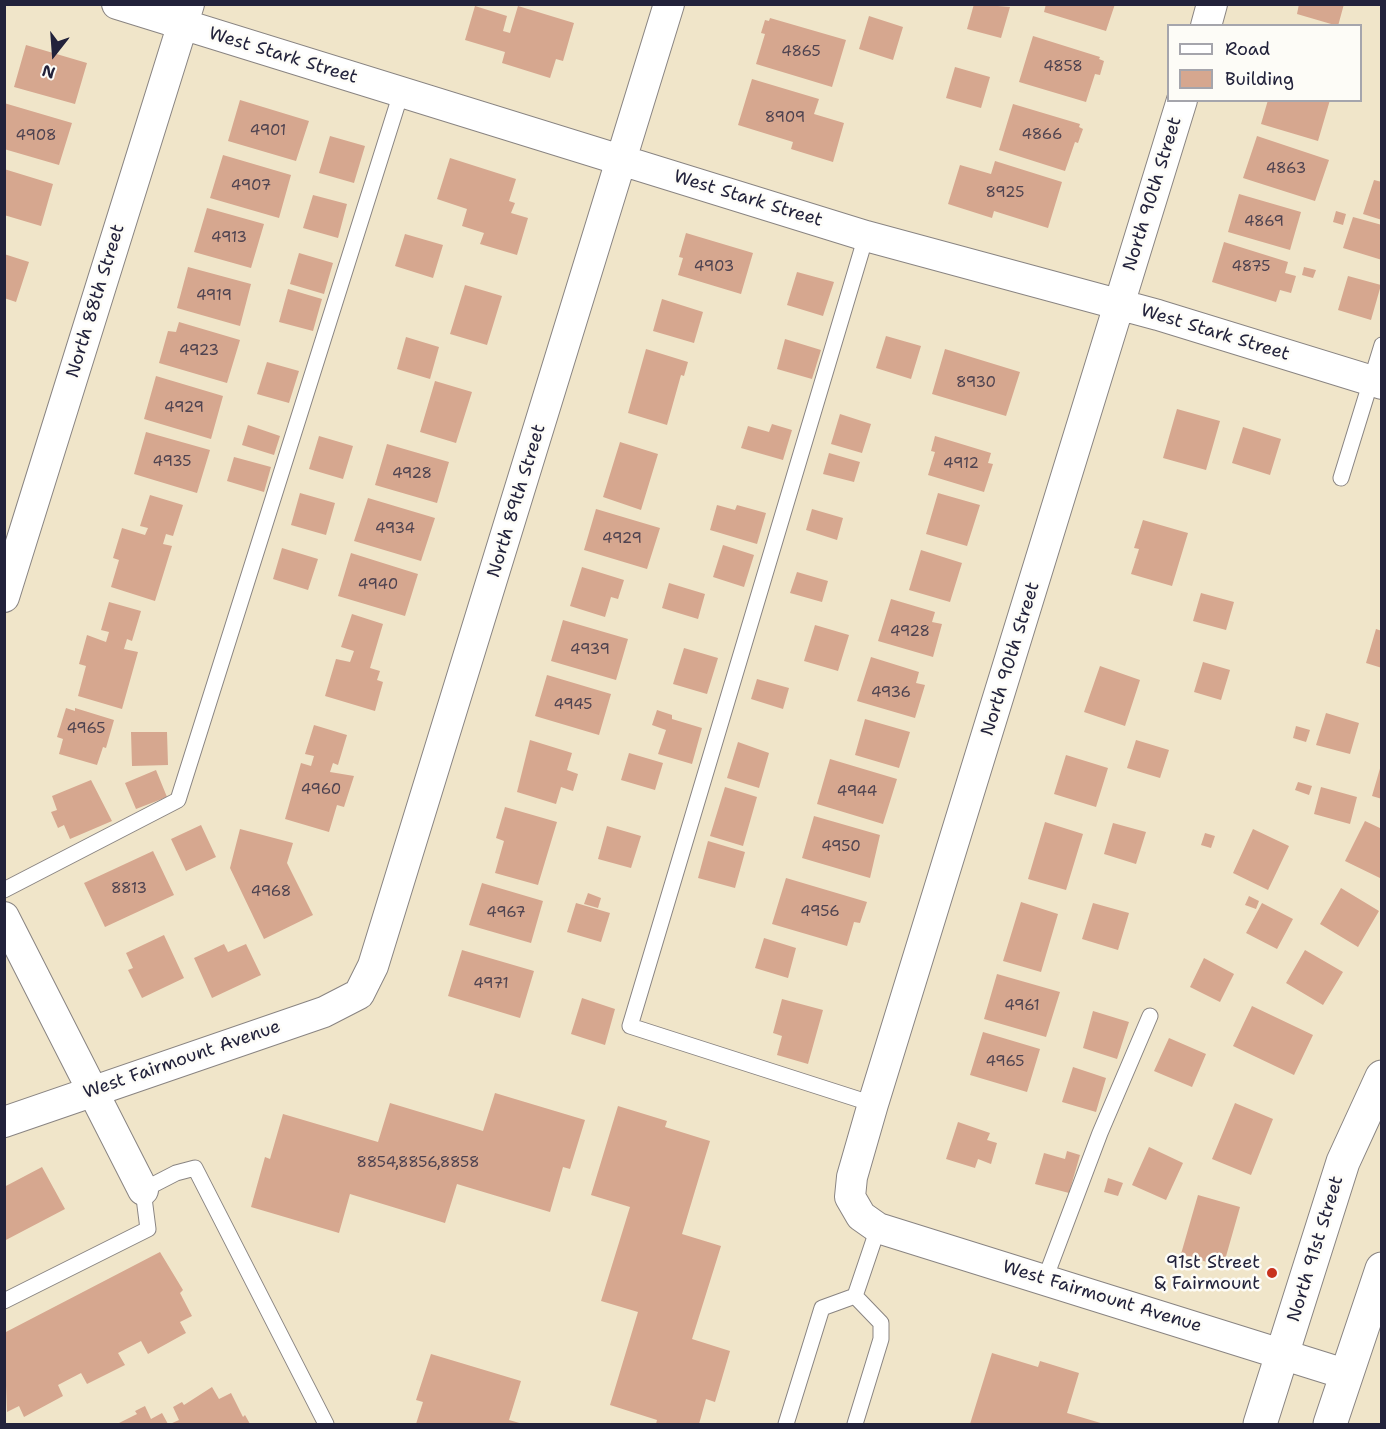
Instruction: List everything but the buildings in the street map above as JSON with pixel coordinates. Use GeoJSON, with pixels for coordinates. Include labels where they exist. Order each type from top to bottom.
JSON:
{"type":"FeatureCollection","features":[{"type":"Feature","properties":{"kind":"main road","name":"North 91st Street"},"geometry":{"type":"LineString","coordinates":[[1260,1425],[1343,1162],[1382,1077]]}},
{"type":"Feature","properties":{"kind":"main road"},"geometry":{"type":"LineString","coordinates":[[1330,1425],[1345,1374],[1382,1269]]}},
{"type":"Feature","properties":{"kind":"street","name":"West Stark Street"},"geometry":{"type":"LineString","coordinates":[[117,4],[185,15],[401,93],[866,236],[1120,304],[1376,383]]}},
{"type":"Feature","properties":{"kind":"street","name":"North 89th Street"},"geometry":{"type":"LineString","coordinates":[[358,994],[373,966],[669,4]]}},
{"type":"Feature","properties":{"kind":"street"},"geometry":{"type":"LineString","coordinates":[[1207,24],[1212,4]]}},
{"type":"Feature","properties":{"kind":"street","name":"North 88th Street"},"geometry":{"type":"LineString","coordinates":[[4,597],[185,15]]}},
{"type":"Feature","properties":{"kind":"street","name":"North 90th Street"},"geometry":{"type":"LineString","coordinates":[[869,1222],[850,1197],[852,1177],[1181,102]]}},
{"type":"Feature","properties":{"kind":"street"},"geometry":{"type":"LineString","coordinates":[[4,916],[143,1190]]}},
{"type":"Feature","properties":{"kind":"street","name":"West Fairmount Avenue"},"geometry":{"type":"LineString","coordinates":[[4,1122],[324,1012],[358,994]]}},
{"type":"Feature","properties":{"kind":"street","name":"West Fairmount Avenue"},"geometry":{"type":"LineString","coordinates":[[869,1222],[1345,1374]]}},
{"type":"Feature","properties":{"kind":"lane"},"geometry":{"type":"LineString","coordinates":[[4,890],[178,800],[401,93]]}},
{"type":"Feature","properties":{"kind":"lane"},"geometry":{"type":"LineString","coordinates":[[866,236],[630,1026],[873,1104]]}},
{"type":"Feature","properties":{"kind":"lane"},"geometry":{"type":"LineString","coordinates":[[1341,478],[1376,383],[1382,345]]}},
{"type":"Feature","properties":{"kind":"lane"},"geometry":{"type":"LineString","coordinates":[[1045,1279],[1100,1133],[1150,1016]]}},
{"type":"Feature","properties":{"kind":"lane"},"geometry":{"type":"LineString","coordinates":[[4,1301],[148,1228],[143,1190],[176,1173],[195,1168],[326,1425]]}},
{"type":"Feature","properties":{"kind":"lane"},"geometry":{"type":"LineString","coordinates":[[855,1296],[869,1222]]}},
{"type":"Feature","properties":{"kind":"lane"},"geometry":{"type":"LineString","coordinates":[[786,1425],[822,1308],[855,1296]]}},
{"type":"Feature","properties":{"kind":"lane"},"geometry":{"type":"LineString","coordinates":[[855,1296],[881,1323],[881,1339],[855,1425]]}},
{"type":"Feature","properties":{"kind":"place","name":"91st Street & Fairmount"},"geometry":{"type":"Point","coordinates":[1272,1273]}}]}
